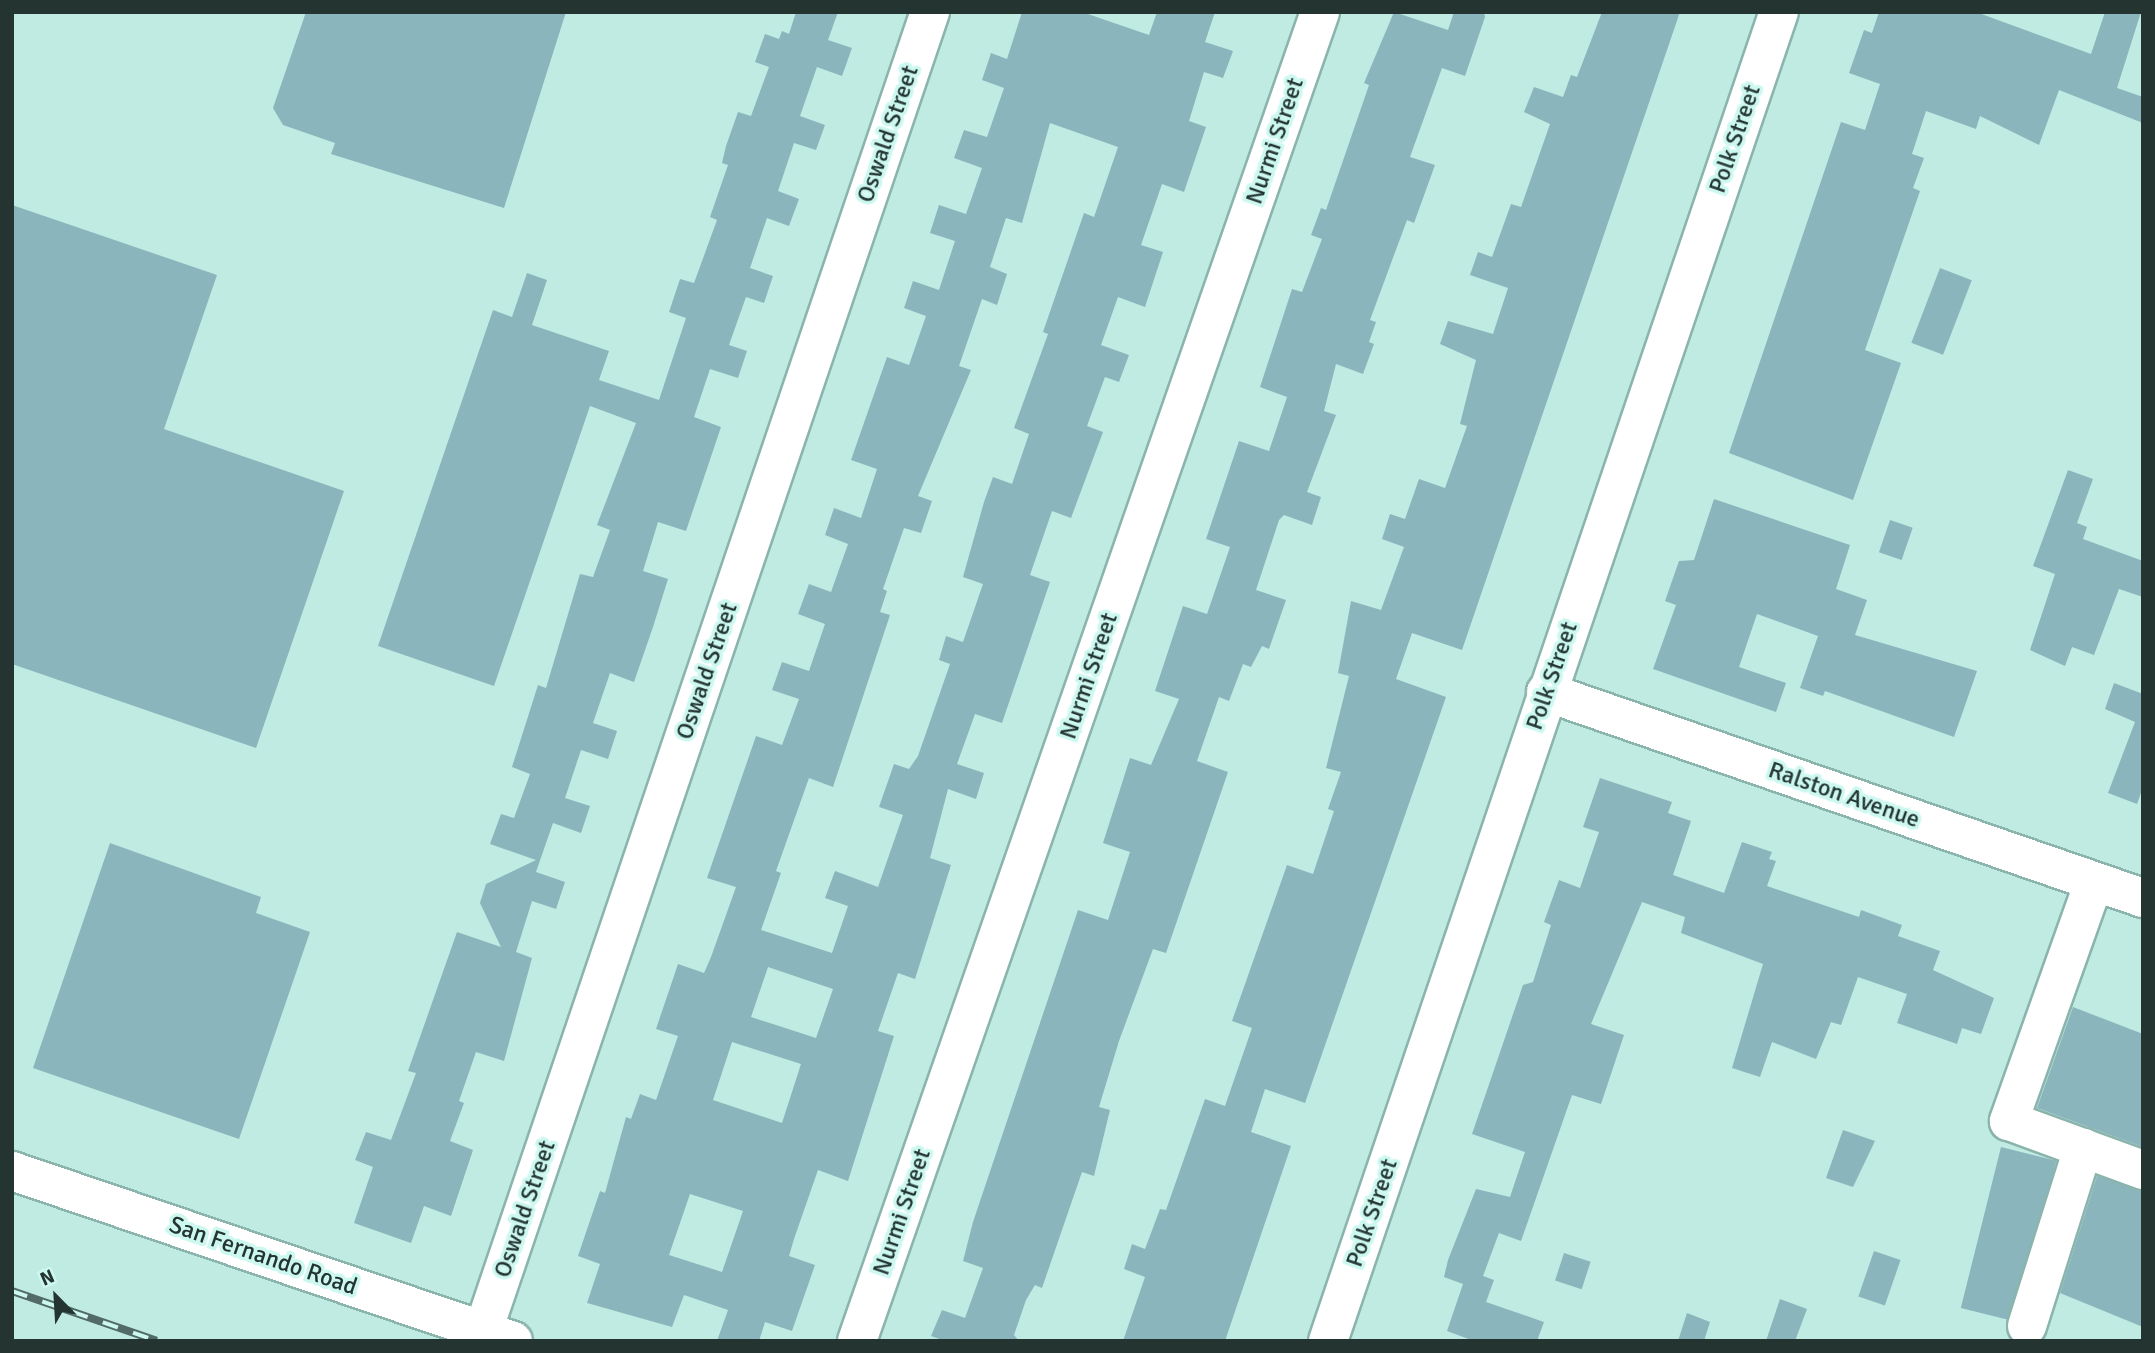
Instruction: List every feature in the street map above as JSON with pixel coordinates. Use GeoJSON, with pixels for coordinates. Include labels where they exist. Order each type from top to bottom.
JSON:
{"type":"FeatureCollection","features":[{"type":"Feature","properties":{"kind":"street","name":"Oswald Street"},"geometry":{"type":"LineString","coordinates":[[498,1336],[930,12]]}},
{"type":"Feature","properties":{"kind":"street","name":"Nurmi Street"},"geometry":{"type":"LineString","coordinates":[[857,1341],[1320,12]]}},
{"type":"Feature","properties":{"kind":"street","name":"Polk Street"},"geometry":{"type":"LineString","coordinates":[[1328,1341],[1546,692],[1779,12]]}},
{"type":"Feature","properties":{"kind":"street","name":"Ralston Avenue"},"geometry":{"type":"LineString","coordinates":[[1546,692],[2143,898]]}},
{"type":"Feature","properties":{"kind":"street"},"geometry":{"type":"LineString","coordinates":[[2094,882],[2009,1121],[2143,1170]]}},
{"type":"Feature","properties":{"kind":"street"},"geometry":{"type":"LineString","coordinates":[[2027,1326],[2083,1149]]}},
{"type":"Feature","properties":{"kind":"street","name":"San Fernando Road"},"geometry":{"type":"LineString","coordinates":[[12,1171],[498,1336]]}},
{"type":"Feature","properties":{"kind":"building"},"geometry":{"type":"Polygon","coordinates":[[[306,12],[566,12],[504,208],[331,154],[335,143],[283,125],[273,108],[306,12]]]}},
{"type":"Feature","properties":{"kind":"building"},"geometry":{"type":"Polygon","coordinates":[[[796,12],[838,12],[828,40],[852,48],[842,76],[817,67],[800,116],[825,125],[816,150],[794,143],[778,191],[799,199],[789,226],[767,218],[750,268],[773,276],[764,303],[746,297],[729,345],[747,351],[738,378],[710,369],[694,417],[721,427],[686,531],[658,522],[643,571],[668,579],[653,627],[634,682],[610,673],[593,723],[617,731],[608,759],[581,750],[565,798],[590,806],[581,833],[553,823],[536,872],[565,882],[556,909],[532,901],[516,952],[532,958],[504,1061],[476,1052],[459,1101],[464,1103],[450,1141],[473,1150],[451,1216],[424,1206],[411,1243],[354,1223],[373,1167],[355,1160],[366,1132],[391,1140],[416,1073],[408,1071],[457,932],[501,947],[480,903],[486,884],[536,860],[490,844],[501,814],[514,818],[530,774],[512,767],[538,685],[546,688],[580,574],[593,577],[610,530],[597,525],[636,423],[590,406],[494,686],[378,646],[493,310],[512,317],[527,273],[547,280],[532,325],[609,351],[599,380],[659,400],[686,318],[669,312],[680,279],[694,283],[717,220],[710,217],[728,165],[722,163],[726,146],[738,112],[751,116],[769,67],[755,62],[765,34],[779,39],[782,31],[789,34],[796,12]]]}},
{"type":"Feature","properties":{"kind":"building"},"geometry":{"type":"Polygon","coordinates":[[[1022,12],[1082,12],[1149,35],[1157,12],[1215,12],[1205,42],[1233,51],[1223,78],[1204,72],[1189,121],[1206,127],[1184,192],[1162,184],[1141,245],[1163,252],[1145,307],[1118,297],[1101,345],[1129,355],[1119,382],[1105,377],[1087,426],[1103,432],[1071,518],[1052,511],[1030,575],[1050,582],[1002,723],[975,714],[957,764],[984,773],[976,799],[948,789],[930,858],[951,865],[915,979],[898,973],[878,1031],[894,1036],[848,1181],[818,1170],[794,1239],[789,1256],[815,1265],[792,1331],[765,1322],[759,1341],[717,1341],[728,1310],[684,1295],[672,1327],[587,1303],[600,1264],[578,1256],[600,1191],[605,1193],[626,1117],[631,1119],[640,1094],[656,1100],[678,1036],[656,1029],[678,964],[704,973],[711,957],[736,887],[707,878],[756,736],[782,745],[799,699],[772,690],[782,662],[809,671],[825,624],[798,614],[809,584],[831,592],[848,544],[825,535],[834,508],[861,518],[877,469],[851,460],[887,357],[909,365],[926,316],[904,308],[913,281],[939,290],[955,241],[930,233],[939,205],[966,214],[982,168],[954,158],[964,130],[987,137],[1004,88],[982,80],[991,53],[1007,59],[1022,12]],[[1050,123],[1022,223],[1006,218],[990,267],[1007,274],[997,305],[982,299],[959,366],[971,370],[918,496],[932,501],[921,533],[904,528],[883,589],[887,591],[880,612],[890,615],[833,787],[809,778],[776,871],[781,873],[761,930],[832,953],[848,906],[825,898],[835,871],[878,887],[903,815],[879,807],[894,764],[909,769],[918,756],[950,664],[939,660],[946,636],[963,642],[983,584],[963,577],[984,502],[993,477],[1012,484],[1029,434],[1014,428],[1048,334],[1043,332],[1084,213],[1094,217],[1118,147],[1050,123]],[[768,967],[751,1017],[816,1038],[833,989],[768,967]],[[732,1042],[713,1100],[782,1123],[801,1064],[732,1042]],[[690,1194],[669,1255],[722,1272],[743,1211],[690,1194]]]}},
{"type":"Feature","properties":{"kind":"building"},"geometry":{"type":"Polygon","coordinates":[[[1394,12],[1448,30],[1454,12],[1484,12],[1485,17],[1465,76],[1442,68],[1410,157],[1435,165],[1414,223],[1407,220],[1370,320],[1376,322],[1369,342],[1374,344],[1363,374],[1336,364],[1324,411],[1336,415],[1307,492],[1321,497],[1312,525],[1284,515],[1279,520],[1256,590],[1286,600],[1269,649],[1262,646],[1251,667],[1243,664],[1229,701],[1219,697],[1197,761],[1228,772],[1166,953],[1153,949],[1119,1041],[1099,1107],[1110,1110],[1094,1176],[1082,1172],[1042,1288],[1035,1285],[1026,1300],[1014,1335],[1019,1341],[945,1341],[931,1336],[942,1310],[965,1318],[983,1268],[963,1261],[973,1222],[1078,910],[1108,920],[1130,852],[1103,843],[1130,758],[1151,765],[1179,699],[1155,691],[1183,606],[1207,614],[1230,547],[1206,539],[1239,441],[1269,451],[1287,397],[1260,387],[1292,289],[1302,292],[1322,239],[1311,235],[1321,208],[1326,210],[1369,85],[1364,83],[1394,12]]]}},
{"type":"Feature","properties":{"kind":"building"},"geometry":{"type":"Polygon","coordinates":[[[1602,12],[1680,12],[1462,650],[1412,633],[1396,679],[1446,697],[1305,1103],[1265,1089],[1251,1132],[1291,1146],[1225,1341],[1123,1341],[1145,1277],[1124,1269],[1132,1244],[1145,1249],[1160,1209],[1166,1210],[1205,1099],[1225,1106],[1252,1028],[1232,1021],[1287,865],[1313,874],[1334,811],[1328,809],[1341,772],[1326,768],[1349,676],[1338,673],[1351,601],[1381,610],[1404,547],[1382,539],[1390,514],[1405,519],[1419,479],[1445,488],[1467,426],[1460,424],[1476,360],[1440,344],[1448,321],[1493,334],[1508,288],[1470,275],[1478,252],[1492,257],[1511,204],[1521,207],[1550,124],[1524,112],[1534,87],[1563,97],[1571,75],[1577,77],[1602,12]]]}},
{"type":"Feature","properties":{"kind":"building"},"geometry":{"type":"Polygon","coordinates":[[[1879,12],[1976,12],[2091,54],[2105,12],[2141,12],[2117,88],[2143,97],[2143,123],[2059,90],[2039,145],[1980,116],[1976,129],[1926,111],[1912,154],[1924,158],[1913,188],[1920,191],[1865,350],[1901,363],[1853,500],[1729,453],[1841,122],[1865,130],[1880,84],[1849,73],[1864,30],[1872,33],[1879,12]]]}},
{"type":"Feature","properties":{"kind":"building"},"geometry":{"type":"Polygon","coordinates":[[[12,205],[217,275],[164,429],[344,491],[256,748],[12,664],[12,205]]]}},
{"type":"Feature","properties":{"kind":"building"},"geometry":{"type":"Polygon","coordinates":[[[1940,268],[1972,280],[1943,355],[1911,343],[1940,268]]]}},
{"type":"Feature","properties":{"kind":"building"},"geometry":{"type":"Polygon","coordinates":[[[2068,470],[2093,479],[2077,523],[2087,527],[2083,539],[2143,561],[2143,597],[2119,589],[2094,655],[2072,647],[2065,666],[2030,650],[2055,574],[2033,566],[2068,470]]]}},
{"type":"Feature","properties":{"kind":"building"},"geometry":{"type":"Polygon","coordinates":[[[1714,499],[1850,545],[1836,589],[1867,600],[1855,635],[1977,671],[1954,737],[1825,691],[1823,696],[1800,688],[1818,636],[1757,614],[1739,667],[1786,683],[1776,712],[1653,669],[1676,605],[1665,601],[1679,561],[1694,560],[1714,499]]]}},
{"type":"Feature","properties":{"kind":"building"},"geometry":{"type":"Polygon","coordinates":[[[1890,520],[1913,528],[1902,560],[1879,552],[1890,520]]]}},
{"type":"Feature","properties":{"kind":"building"},"geometry":{"type":"Polygon","coordinates":[[[2114,683],[2143,694],[2143,787],[2137,804],[2108,793],[2135,722],[2105,709],[2114,683]]]}},
{"type":"Feature","properties":{"kind":"building"},"geometry":{"type":"Polygon","coordinates":[[[1600,778],[1672,802],[1668,813],[1691,821],[1673,875],[1724,893],[1742,842],[1772,852],[1769,859],[1776,861],[1767,886],[1859,917],[1861,910],[1902,925],[1898,936],[1940,951],[1933,970],[1994,998],[1981,1034],[1962,1028],[1957,1044],[1897,1023],[1907,994],[1858,977],[1841,1025],[1831,1022],[1816,1059],[1772,1042],[1760,1077],[1732,1068],[1763,964],[1681,933],[1685,917],[1642,902],[1591,1024],[1624,1035],[1601,1104],[1572,1095],[1521,1241],[1499,1233],[1483,1276],[1494,1280],[1486,1302],[1544,1322],[1537,1341],[1474,1341],[1447,1331],[1463,1284],[1444,1277],[1448,1260],[1476,1189],[1510,1197],[1525,1152],[1472,1134],[1523,985],[1533,982],[1551,925],[1544,922],[1559,880],[1580,888],[1599,832],[1583,827],[1600,778]]]}},
{"type":"Feature","properties":{"kind":"building"},"geometry":{"type":"Polygon","coordinates":[[[110,843],[261,897],[256,913],[310,932],[239,1139],[33,1068],[110,843]]]}},
{"type":"Feature","properties":{"kind":"building"},"geometry":{"type":"Polygon","coordinates":[[[2073,1007],[2143,1034],[2143,1147],[2037,1108],[2073,1007]]]}},
{"type":"Feature","properties":{"kind":"building"},"geometry":{"type":"Polygon","coordinates":[[[1843,1130],[1875,1141],[1853,1187],[1826,1178],[1843,1130]]]}},
{"type":"Feature","properties":{"kind":"building"},"geometry":{"type":"Polygon","coordinates":[[[2001,1147],[2056,1161],[2016,1322],[1961,1308],[2001,1147]]]}},
{"type":"Feature","properties":{"kind":"building"},"geometry":{"type":"Polygon","coordinates":[[[2097,1176],[2143,1191],[2143,1327],[2060,1293],[2097,1176]]]}},
{"type":"Feature","properties":{"kind":"building"},"geometry":{"type":"Polygon","coordinates":[[[1874,1251],[1900,1260],[1885,1306],[1858,1296],[1874,1251]]]}},
{"type":"Feature","properties":{"kind":"building"},"geometry":{"type":"Polygon","coordinates":[[[1564,1253],[1591,1262],[1582,1289],[1555,1281],[1564,1253]]]}},
{"type":"Feature","properties":{"kind":"building"},"geometry":{"type":"Polygon","coordinates":[[[1780,1299],[1807,1309],[1795,1341],[1766,1341],[1780,1299]]]}},
{"type":"Feature","properties":{"kind":"building"},"geometry":{"type":"Polygon","coordinates":[[[1687,1313],[1710,1322],[1704,1341],[1678,1341],[1687,1313]]]}},
{"type":"Feature","properties":{"kind":"railway"},"geometry":{"type":"LineString","coordinates":[[12,1291],[157,1341]]}}]}
